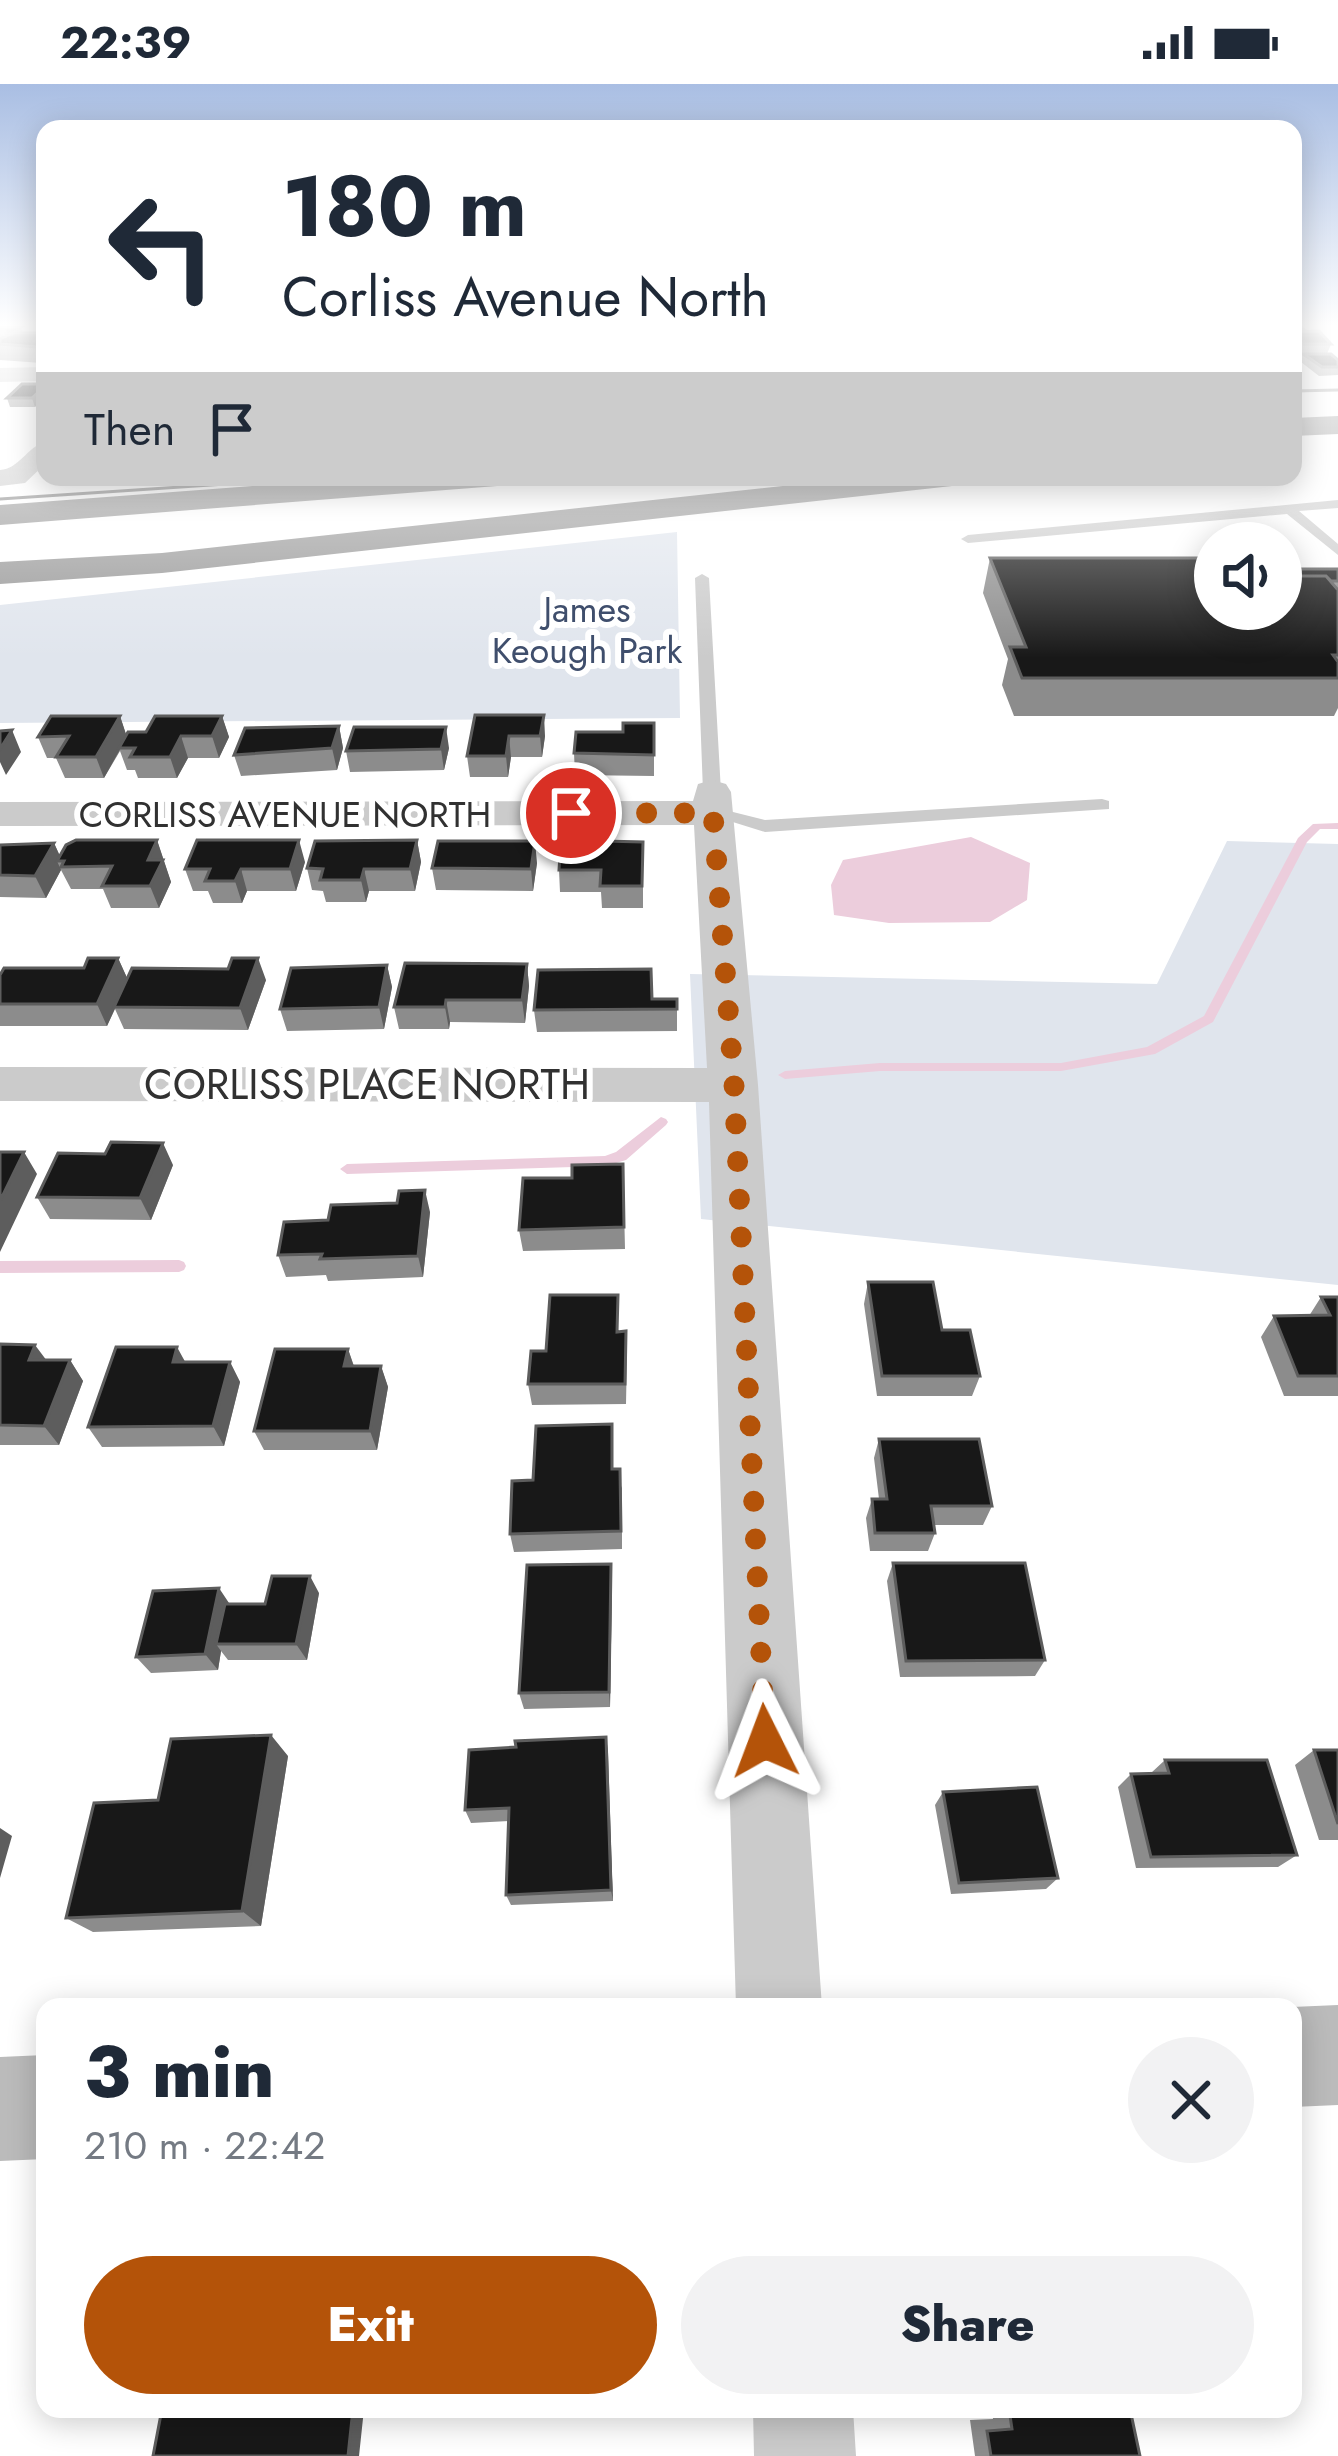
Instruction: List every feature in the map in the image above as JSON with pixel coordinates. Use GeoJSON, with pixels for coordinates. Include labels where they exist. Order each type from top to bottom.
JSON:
{"type":"FeatureCollection","features":[{"type":"Feature","properties":{"kind":"highway"},"geometry":{"type":"LineString","coordinates":[[1302,451],[1338,450]]}},
{"type":"Feature","properties":{"kind":"highway"},"geometry":{"type":"LineString","coordinates":[[0,515],[379,486]]}},
{"type":"Feature","properties":{"kind":"highway"},"geometry":{"type":"LineString","coordinates":[[0,539],[300,516],[591,486]]}},
{"type":"Feature","properties":{"kind":"highway"},"geometry":{"type":"LineString","coordinates":[[0,573],[162,563],[869,486]]}},
{"type":"Feature","properties":{"kind":"street"},"geometry":{"type":"LineString","coordinates":[[8,477],[36,457]]}},
{"type":"Feature","properties":{"kind":"street"},"geometry":{"type":"LineString","coordinates":[[713,803],[734,1085],[779,1998]]}},
{"type":"Feature","properties":{"kind":"street","name":"CORLISS AVENUE NORTH"},"geometry":{"type":"LineString","coordinates":[[0,814],[713,803]]}},
{"type":"Feature","properties":{"kind":"street","name":"CORLISS PLACE NORTH"},"geometry":{"type":"LineString","coordinates":[[0,1084],[734,1085]]}},
{"type":"Feature","properties":{"kind":"street"},"geometry":{"type":"LineString","coordinates":[[1302,2057],[1338,2055]]}},
{"type":"Feature","properties":{"kind":"street"},"geometry":{"type":"LineString","coordinates":[[0,2109],[36,2107]]}},
{"type":"Feature","properties":{"kind":"street"},"geometry":{"type":"LineString","coordinates":[[803,2418],[806,2456]]}},
{"type":"Feature","properties":{"kind":"lane"},"geometry":{"type":"LineString","coordinates":[[968,539],[1338,504]]}},
{"type":"Feature","properties":{"kind":"lane"},"geometry":{"type":"LineString","coordinates":[[1290,510],[1338,551]]}},
{"type":"Feature","properties":{"kind":"lane"},"geometry":{"type":"LineString","coordinates":[[702,578],[713,803],[765,826],[1102,806]]}},
{"type":"Feature","properties":{"kind":"green space","name":"James Keough Park"},"geometry":{"type":"Polygon","coordinates":[[[677,532],[680,718],[0,723],[0,605],[677,532]]]}},
{"type":"Feature","properties":{"kind":"green space"},"geometry":{"type":"Polygon","coordinates":[[[1227,841],[1338,844],[1338,1285],[701,1219],[690,974],[1157,984],[1227,841]]]}},
{"type":"Feature","properties":{"kind":"shaded area"},"geometry":{"type":"Polygon","coordinates":[[[971,837],[1030,863],[1027,900],[990,922],[889,923],[834,915],[831,885],[843,860],[971,837]]]}},
{"type":"Feature","properties":{"kind":"building"},"geometry":{"type":"Polygon","coordinates":[[[990,558],[1194,558],[1194,630],[1302,630],[1302,576],[1326,576],[1338,590],[1338,655],[1333,655],[1338,678],[1022,678],[1010,647],[1026,647],[990,558]]]}},
{"type":"Feature","properties":{"kind":"building"},"geometry":{"type":"Polygon","coordinates":[[[1302,569],[1338,569],[1338,581],[1302,576],[1302,569]]]}},
{"type":"Feature","properties":{"kind":"building"},"geometry":{"type":"Polygon","coordinates":[[[475,715],[544,715],[540,736],[509,736],[506,756],[467,756],[475,715]]]}},
{"type":"Feature","properties":{"kind":"building"},"geometry":{"type":"Polygon","coordinates":[[[51,716],[120,716],[96,757],[56,757],[69,736],[38,737],[51,716]]]}},
{"type":"Feature","properties":{"kind":"building"},"geometry":{"type":"Polygon","coordinates":[[[155,716],[222,716],[212,736],[181,736],[170,757],[130,757],[135,748],[119,748],[128,732],[146,732],[155,716]]]}},
{"type":"Feature","properties":{"kind":"building"},"geometry":{"type":"Polygon","coordinates":[[[623,723],[654,723],[654,755],[574,753],[576,732],[623,732],[623,723]]]}},
{"type":"Feature","properties":{"kind":"building"},"geometry":{"type":"Polygon","coordinates":[[[339,726],[332,748],[234,755],[245,728],[339,726]]]}},
{"type":"Feature","properties":{"kind":"building"},"geometry":{"type":"Polygon","coordinates":[[[354,727],[446,727],[441,749],[346,751],[354,727]]]}},
{"type":"Feature","properties":{"kind":"building"},"geometry":{"type":"Polygon","coordinates":[[[12,730],[0,749],[0,731],[12,730]]]}},
{"type":"Feature","properties":{"kind":"building"},"geometry":{"type":"Polygon","coordinates":[[[76,840],[157,840],[148,860],[163,860],[150,886],[102,886],[112,866],[61,867],[64,861],[57,861],[66,845],[76,840]]]}},
{"type":"Feature","properties":{"kind":"building"},"geometry":{"type":"Polygon","coordinates":[[[197,840],[299,840],[290,869],[241,869],[235,881],[205,881],[210,869],[185,869],[197,840]]]}},
{"type":"Feature","properties":{"kind":"building"},"geometry":{"type":"Polygon","coordinates":[[[417,840],[410,869],[364,869],[361,880],[320,880],[323,869],[307,868],[315,841],[417,840]]]}},
{"type":"Feature","properties":{"kind":"building"},"geometry":{"type":"Polygon","coordinates":[[[561,840],[643,842],[642,886],[600,886],[601,870],[559,870],[561,840]]]}},
{"type":"Feature","properties":{"kind":"building"},"geometry":{"type":"Polygon","coordinates":[[[438,841],[535,841],[531,869],[432,868],[438,841]]]}},
{"type":"Feature","properties":{"kind":"building"},"geometry":{"type":"Polygon","coordinates":[[[54,843],[35,876],[0,875],[0,845],[54,843]]]}},
{"type":"Feature","properties":{"kind":"building"},"geometry":{"type":"Polygon","coordinates":[[[88,958],[118,958],[97,1004],[0,1004],[4,968],[84,968],[88,958]]]}},
{"type":"Feature","properties":{"kind":"building"},"geometry":{"type":"Polygon","coordinates":[[[232,958],[258,958],[240,1008],[114,1007],[132,968],[228,969],[232,958]]]}},
{"type":"Feature","properties":{"kind":"building"},"geometry":{"type":"Polygon","coordinates":[[[405,963],[527,964],[522,1000],[446,1000],[445,1007],[394,1007],[405,963]]]}},
{"type":"Feature","properties":{"kind":"building"},"geometry":{"type":"Polygon","coordinates":[[[387,965],[379,1007],[280,1009],[291,968],[387,965]]]}},
{"type":"Feature","properties":{"kind":"building"},"geometry":{"type":"Polygon","coordinates":[[[651,969],[652,999],[677,999],[677,1009],[534,1010],[538,970],[651,969]]]}},
{"type":"Feature","properties":{"kind":"building"},"geometry":{"type":"Polygon","coordinates":[[[111,1142],[163,1143],[140,1198],[37,1197],[58,1153],[105,1154],[111,1142]]]}},
{"type":"Feature","properties":{"kind":"building"},"geometry":{"type":"Polygon","coordinates":[[[0,1152],[24,1152],[0,1201],[0,1152]]]}},
{"type":"Feature","properties":{"kind":"building"},"geometry":{"type":"Polygon","coordinates":[[[623,1164],[624,1227],[519,1230],[523,1178],[572,1178],[572,1165],[623,1164]]]}},
{"type":"Feature","properties":{"kind":"building"},"geometry":{"type":"Polygon","coordinates":[[[425,1190],[418,1256],[320,1259],[322,1254],[278,1255],[284,1222],[328,1220],[331,1205],[397,1203],[399,1191],[425,1190]]]}},
{"type":"Feature","properties":{"kind":"building"},"geometry":{"type":"Polygon","coordinates":[[[868,1282],[933,1282],[942,1330],[970,1330],[980,1376],[882,1376],[868,1282]]]}},
{"type":"Feature","properties":{"kind":"building"},"geometry":{"type":"Polygon","coordinates":[[[550,1295],[618,1295],[617,1332],[626,1331],[625,1384],[528,1384],[531,1351],[546,1351],[550,1295]]]}},
{"type":"Feature","properties":{"kind":"building"},"geometry":{"type":"Polygon","coordinates":[[[1321,1297],[1338,1297],[1338,1376],[1298,1376],[1274,1316],[1330,1315],[1321,1297]]]}},
{"type":"Feature","properties":{"kind":"building"},"geometry":{"type":"Polygon","coordinates":[[[0,1344],[35,1345],[29,1360],[70,1360],[44,1426],[0,1425],[0,1344]]]}},
{"type":"Feature","properties":{"kind":"building"},"geometry":{"type":"Polygon","coordinates":[[[116,1347],[177,1347],[173,1362],[230,1362],[213,1426],[88,1427],[116,1347]]]}},
{"type":"Feature","properties":{"kind":"building"},"geometry":{"type":"Polygon","coordinates":[[[275,1349],[348,1349],[344,1366],[381,1366],[370,1431],[254,1431],[275,1349]]]}},
{"type":"Feature","properties":{"kind":"building"},"geometry":{"type":"Polygon","coordinates":[[[612,1424],[612,1469],[620,1469],[621,1531],[510,1534],[512,1481],[533,1480],[536,1426],[612,1424]]]}},
{"type":"Feature","properties":{"kind":"building"},"geometry":{"type":"Polygon","coordinates":[[[879,1439],[979,1439],[992,1506],[931,1506],[935,1533],[875,1533],[872,1499],[887,1499],[879,1439]]]}},
{"type":"Feature","properties":{"kind":"building"},"geometry":{"type":"Polygon","coordinates":[[[893,1563],[1025,1563],[1045,1660],[906,1661],[893,1563]]]}},
{"type":"Feature","properties":{"kind":"building"},"geometry":{"type":"Polygon","coordinates":[[[611,1564],[609,1692],[519,1693],[527,1565],[611,1564]]]}},
{"type":"Feature","properties":{"kind":"building"},"geometry":{"type":"Polygon","coordinates":[[[272,1576],[310,1576],[296,1644],[216,1644],[225,1604],[265,1604],[272,1576]]]}},
{"type":"Feature","properties":{"kind":"building"},"geometry":{"type":"Polygon","coordinates":[[[219,1588],[205,1654],[136,1657],[153,1591],[219,1588]]]}},
{"type":"Feature","properties":{"kind":"building"},"geometry":{"type":"Polygon","coordinates":[[[271,1735],[242,1911],[66,1918],[94,1803],[158,1800],[171,1739],[271,1735]]]}},
{"type":"Feature","properties":{"kind":"building"},"geometry":{"type":"Polygon","coordinates":[[[606,1737],[611,1890],[506,1895],[509,1808],[465,1810],[469,1750],[516,1747],[515,1741],[606,1737]]]}},
{"type":"Feature","properties":{"kind":"building"},"geometry":{"type":"Polygon","coordinates":[[[1314,1750],[1338,1750],[1338,1824],[1314,1750]]]}},
{"type":"Feature","properties":{"kind":"building"},"geometry":{"type":"Polygon","coordinates":[[[1165,1760],[1267,1760],[1297,1855],[1151,1857],[1131,1774],[1169,1773],[1165,1760]]]}},
{"type":"Feature","properties":{"kind":"building"},"geometry":{"type":"Polygon","coordinates":[[[1037,1787],[1058,1878],[959,1883],[943,1792],[1037,1787]]]}},
{"type":"Feature","properties":{"kind":"building"},"geometry":{"type":"Polygon","coordinates":[[[160,2418],[352,2418],[348,2456],[153,2456],[160,2418]]]}},
{"type":"Feature","properties":{"kind":"building"},"geometry":{"type":"Polygon","coordinates":[[[1010,2418],[1132,2418],[1140,2456],[991,2456],[987,2431],[1012,2429],[1010,2418]]]}},
{"type":"Feature","properties":{"kind":"waterway"},"geometry":{"type":"LineString","coordinates":[[785,1075],[880,1067],[1061,1067],[1150,1051],[1209,1019],[1302,840],[1317,826],[1338,826]]}},
{"type":"Feature","properties":{"kind":"waterway"},"geometry":{"type":"LineString","coordinates":[[347,1169],[606,1161],[621,1156],[661,1122]]}},
{"type":"Feature","properties":{"kind":"waterway"},"geometry":{"type":"LineString","coordinates":[[0,1267],[179,1266]]}},
{"type":"Feature","properties":{"kind":"tram line"},"geometry":{"type":"LineString","coordinates":[[0,499],[196,486]]}},
{"type":"Feature","properties":{"kind":"route"},"geometry":{"type":"LineString","coordinates":[[571,813],[713,813],[734,1085],[765,1741]]}}]}
